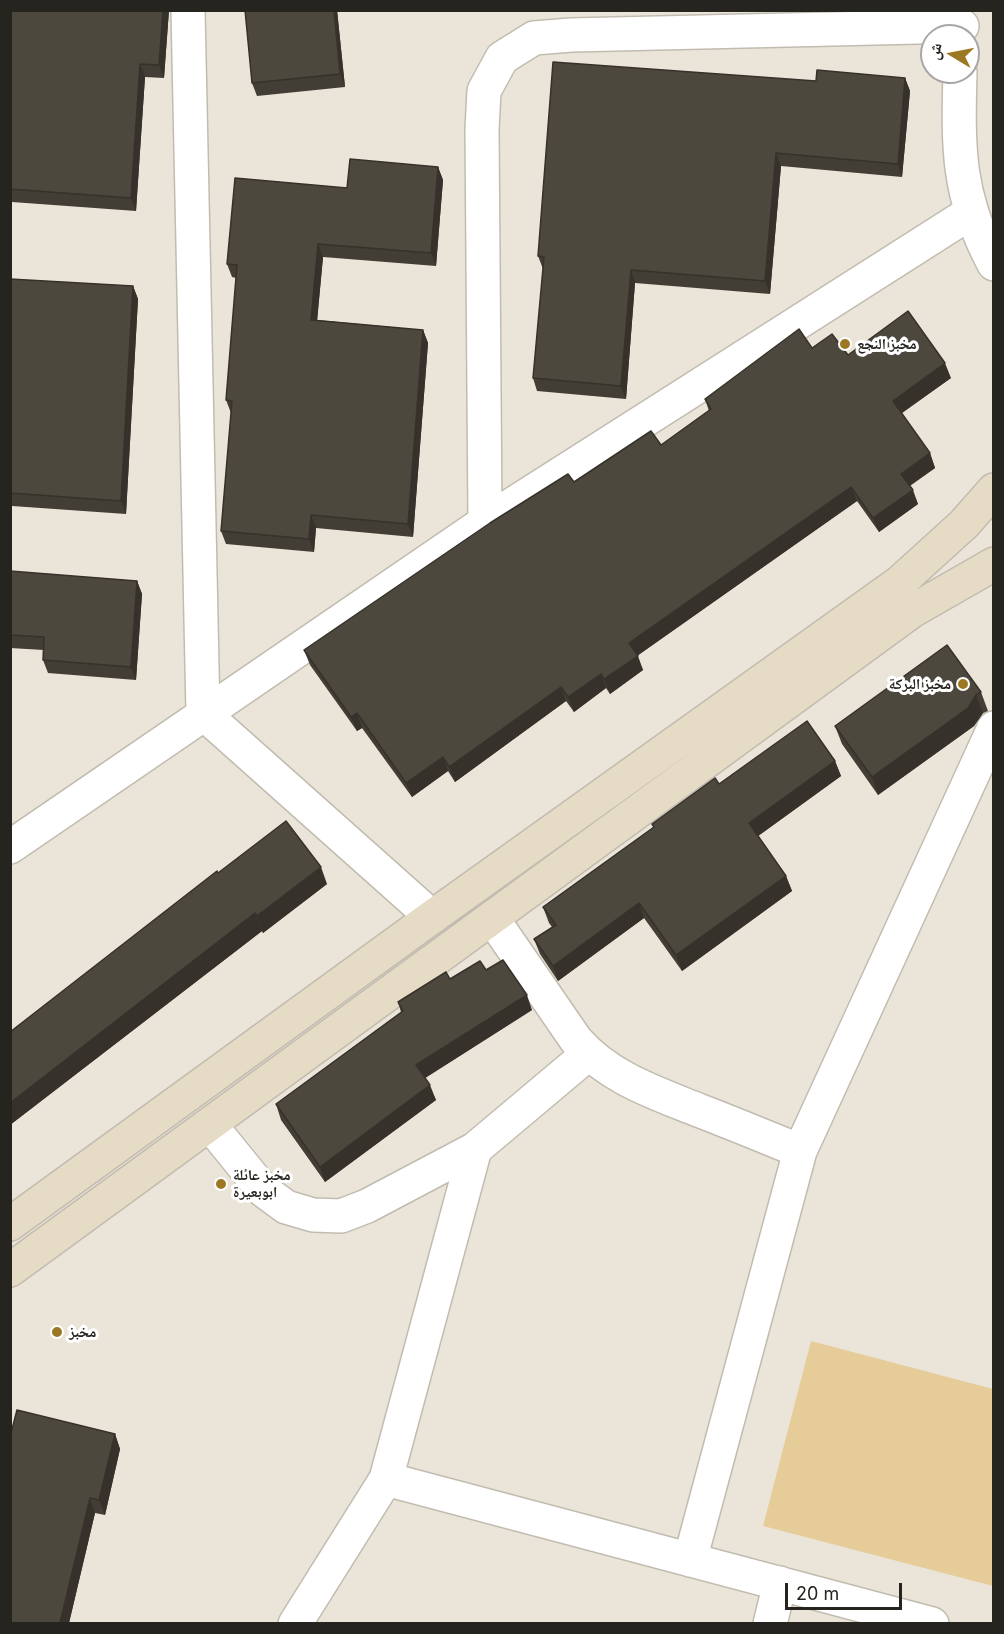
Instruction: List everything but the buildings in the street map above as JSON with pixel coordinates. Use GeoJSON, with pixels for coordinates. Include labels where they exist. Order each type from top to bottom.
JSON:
{"type":"FeatureCollection","features":[{"type":"Feature","properties":{"kind":"main road"},"geometry":{"type":"LineString","coordinates":[[10,1224],[432,916],[899,583],[964,524],[993,490]]}},
{"type":"Feature","properties":{"kind":"main road"},"geometry":{"type":"LineString","coordinates":[[10,1270],[211,1126],[912,611],[993,564]]}},
{"type":"Feature","properties":{"kind":"street"},"geometry":{"type":"LineString","coordinates":[[188,10],[203,713],[432,916]]}},
{"type":"Feature","properties":{"kind":"street"},"geometry":{"type":"LineString","coordinates":[[485,522],[483,91],[502,58],[534,38],[571,35],[920,25]]}},
{"type":"Feature","properties":{"kind":"street"},"geometry":{"type":"LineString","coordinates":[[960,84],[960,162],[970,213],[993,264]]}},
{"type":"Feature","properties":{"kind":"street"},"geometry":{"type":"LineString","coordinates":[[10,847],[485,522],[970,213]]}},
{"type":"Feature","properties":{"kind":"street"},"geometry":{"type":"LineString","coordinates":[[690,1560],[800,1151],[993,728]]}},
{"type":"Feature","properties":{"kind":"street"},"geometry":{"type":"LineString","coordinates":[[492,918],[588,1054],[612,1072],[639,1086],[800,1151]]}},
{"type":"Feature","properties":{"kind":"street"},"geometry":{"type":"LineString","coordinates":[[211,1126],[263,1190],[286,1207],[313,1215],[340,1216],[367,1206],[476,1149],[588,1054]]}},
{"type":"Feature","properties":{"kind":"street"},"geometry":{"type":"LineString","coordinates":[[295,1623],[386,1479],[476,1149]]}},
{"type":"Feature","properties":{"kind":"street"},"geometry":{"type":"LineString","coordinates":[[386,1479],[932,1623]]}},
{"type":"Feature","properties":{"kind":"street"},"geometry":{"type":"LineString","coordinates":[[770,1623],[780,1583]]}},
{"type":"Feature","properties":{"kind":"shaded area"},"geometry":{"type":"Polygon","coordinates":[[[811,1341],[993,1389],[993,1586],[763,1526],[811,1341]]]}},
{"type":"Feature","properties":{"kind":"place","name":"مخبز النجع"},"geometry":{"type":"Point","coordinates":[845,344]}},
{"type":"Feature","properties":{"kind":"place","name":"مخبز البركة"},"geometry":{"type":"Point","coordinates":[963,684]}},
{"type":"Feature","properties":{"kind":"place","name":"مخبز عائلة ابوبعيرة"},"geometry":{"type":"Point","coordinates":[221,1184]}},
{"type":"Feature","properties":{"kind":"place","name":"مخبز"},"geometry":{"type":"Point","coordinates":[57,1332]}}]}
